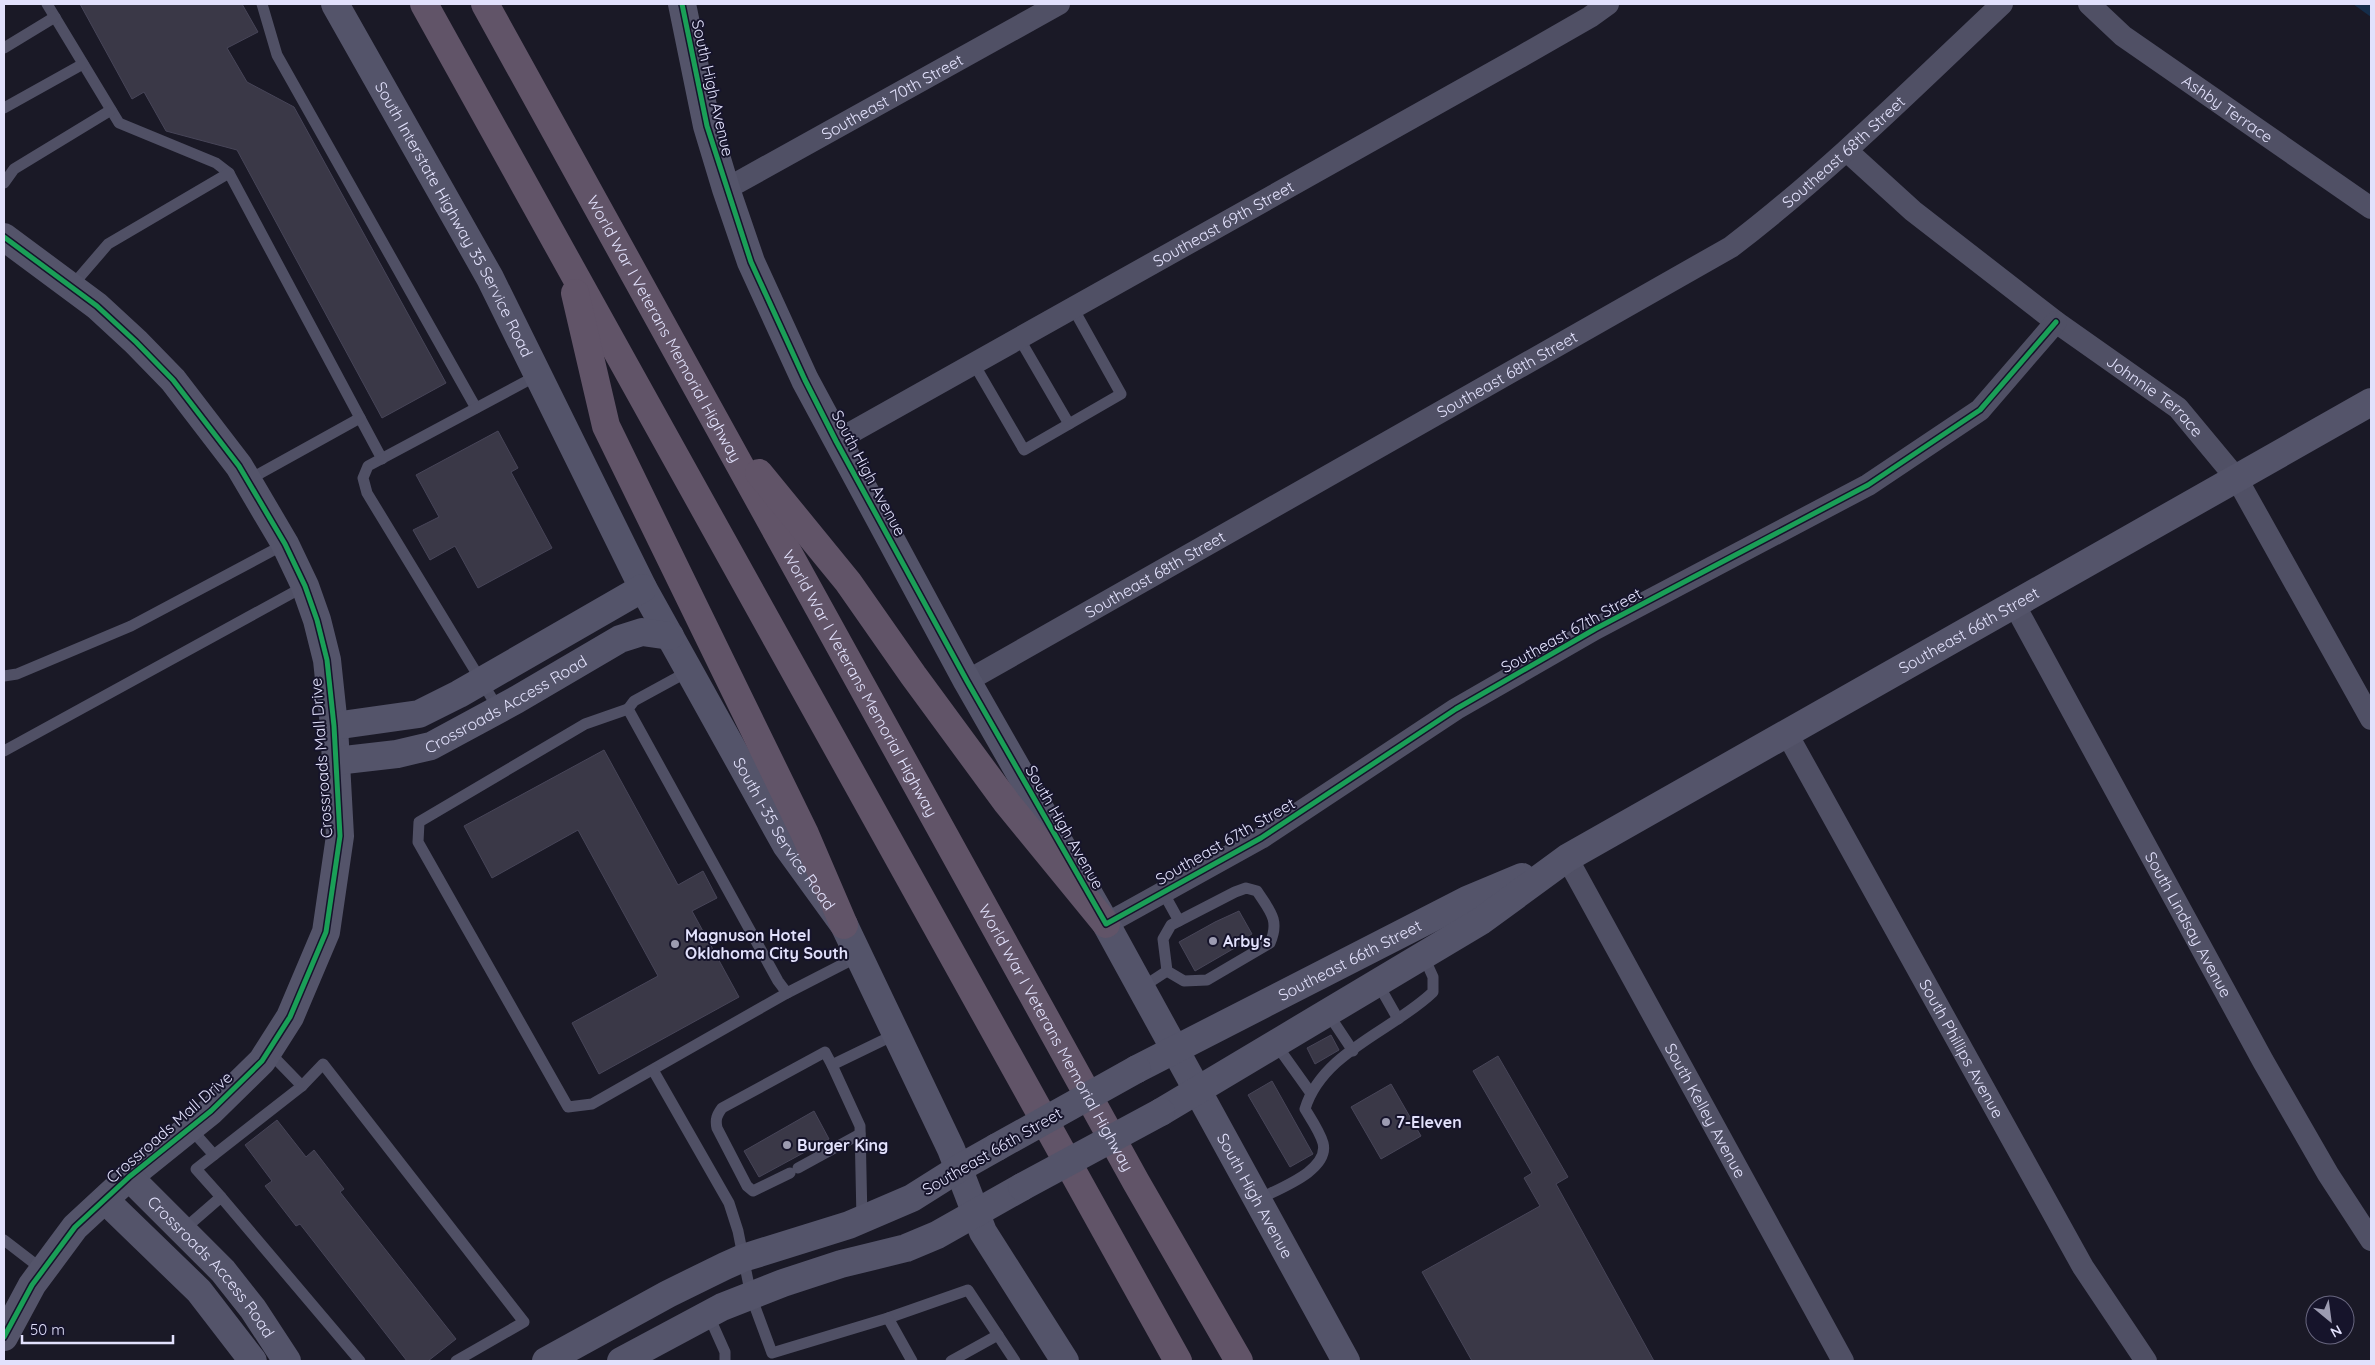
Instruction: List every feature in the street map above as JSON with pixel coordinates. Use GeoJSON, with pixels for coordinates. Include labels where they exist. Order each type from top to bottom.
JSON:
{"type":"FeatureCollection","features":[{"type":"Feature","properties":{"kind":"highway"},"geometry":{"type":"LineString","coordinates":[[424,4],[1178,1361]]}},
{"type":"Feature","properties":{"kind":"highway","name":"World War I Veterans Memorial Highway"},"geometry":{"type":"LineString","coordinates":[[485,4],[1123,1157],[1239,1361]]}},
{"type":"Feature","properties":{"kind":"highway"},"geometry":{"type":"LineString","coordinates":[[568,262],[606,426],[805,834],[844,925]]}},
{"type":"Feature","properties":{"kind":"highway"},"geometry":{"type":"LineString","coordinates":[[718,423],[848,582],[1007,803],[1106,924]]}},
{"type":"Feature","properties":{"kind":"street","name":"South Interstate Highway 35 Service Road"},"geometry":{"type":"LineString","coordinates":[[335,4],[490,278],[569,438]]}},
{"type":"Feature","properties":{"kind":"street","name":"South High Avenue"},"geometry":{"type":"LineString","coordinates":[[682,4],[706,126],[726,189],[751,262],[805,380],[836,441],[967,681],[1106,924],[1346,1361]]}},
{"type":"Feature","properties":{"kind":"street","name":"Southeast 70th Street"},"geometry":{"type":"LineString","coordinates":[[726,189],[1059,4]]}},
{"type":"Feature","properties":{"kind":"street","name":"Southeast 69th Street"},"geometry":{"type":"LineString","coordinates":[[836,441],[1522,56],[1590,17],[1608,4]]}},
{"type":"Feature","properties":{"kind":"street","name":"Southeast 68th Street"},"geometry":{"type":"LineString","coordinates":[[967,681],[1731,247],[1769,218],[1847,151],[2002,4]]}},
{"type":"Feature","properties":{"kind":"street","name":"Ashby Terrace"},"geometry":{"type":"LineString","coordinates":[[2089,4],[2123,36],[2371,208]]}},
{"type":"Feature","properties":{"kind":"street","name":"Johnnie Terrace"},"geometry":{"type":"LineString","coordinates":[[1847,151],[1913,211],[2056,322],[2178,408],[2237,478],[2371,719]]}},
{"type":"Feature","properties":{"kind":"street","name":"Crossroads Mall Drive"},"geometry":{"type":"LineString","coordinates":[[4,237],[71,286],[130,336],[173,380],[204,419],[248,481],[284,544],[305,586],[317,620],[327,660],[334,726],[340,836],[326,932],[290,1017],[262,1062],[211,1111],[129,1177],[75,1227],[32,1285],[4,1333]]}},
{"type":"Feature","properties":{"kind":"street","name":"Southeast 67th Street"},"geometry":{"type":"LineString","coordinates":[[1106,924],[1261,838],[1464,704],[1595,629],[1868,485],[1980,410],[2056,322]]}},
{"type":"Feature","properties":{"kind":"street","name":"Southeast 66th Street"},"geometry":{"type":"LineString","coordinates":[[622,1361],[708,1314],[751,1296],[841,1264],[906,1248],[937,1235],[976,1214],[1161,1112],[1481,921],[1566,858],[2371,402]]}},
{"type":"Feature","properties":{"kind":"street","name":"South I-35 Service Road"},"geometry":{"type":"LineString","coordinates":[[569,438],[643,588],[786,845],[844,925],[958,1168],[983,1232],[1063,1360]]}},
{"type":"Feature","properties":{"kind":"street","name":"Crossroads Access Road"},"geometry":{"type":"LineString","coordinates":[[334,726],[419,714],[482,681],[643,588]]}},
{"type":"Feature","properties":{"kind":"street","name":"South Lindsay Avenue"},"geometry":{"type":"LineString","coordinates":[[2014,604],[2263,1061],[2328,1174],[2371,1240]]}},
{"type":"Feature","properties":{"kind":"street","name":"Crossroads Access Road"},"geometry":{"type":"LineString","coordinates":[[336,762],[397,754],[431,746],[499,710],[620,639],[642,632],[670,636]]}},
{"type":"Feature","properties":{"kind":"street","name":"South Phillips Avenue"},"geometry":{"type":"LineString","coordinates":[[1786,732],[2083,1267],[2146,1361]]}},
{"type":"Feature","properties":{"kind":"street","name":"Southeast 66th Street"},"geometry":{"type":"LineString","coordinates":[[546,1361],[668,1294],[743,1258],[862,1220],[912,1198],[958,1168],[1137,1069],[1467,900],[1566,858]]}},
{"type":"Feature","properties":{"kind":"street","name":"South Kelley Avenue"},"geometry":{"type":"LineString","coordinates":[[1566,858],[1843,1361]]}},
{"type":"Feature","properties":{"kind":"street","name":"Crossroads Access Road"},"geometry":{"type":"LineString","coordinates":[[129,1177],[223,1270],[287,1361]]}},
{"type":"Feature","properties":{"kind":"street","name":"Crossroads Access Road"},"geometry":{"type":"LineString","coordinates":[[105,1200],[199,1291],[253,1361]]}},
{"type":"Feature","properties":{"kind":"lane"},"geometry":{"type":"LineString","coordinates":[[47,4],[119,123],[216,163],[229,173],[382,459]]}},
{"type":"Feature","properties":{"kind":"lane"},"geometry":{"type":"LineString","coordinates":[[262,4],[277,55],[476,408]]}},
{"type":"Feature","properties":{"kind":"lane"},"geometry":{"type":"LineString","coordinates":[[4,48],[55,17]]}},
{"type":"Feature","properties":{"kind":"lane"},"geometry":{"type":"LineString","coordinates":[[4,108],[83,64]]}},
{"type":"Feature","properties":{"kind":"lane"},"geometry":{"type":"LineString","coordinates":[[4,183],[14,169],[112,110]]}},
{"type":"Feature","properties":{"kind":"lane"},"geometry":{"type":"LineString","coordinates":[[71,286],[108,244],[229,173]]}},
{"type":"Feature","properties":{"kind":"lane"},"geometry":{"type":"LineString","coordinates":[[974,364],[1024,450],[1121,394],[1073,308]]}},
{"type":"Feature","properties":{"kind":"lane"},"geometry":{"type":"LineString","coordinates":[[1019,338],[1069,424]]}},
{"type":"Feature","properties":{"kind":"lane"},"geometry":{"type":"LineString","coordinates":[[499,710],[367,493],[364,478],[368,466],[538,376]]}},
{"type":"Feature","properties":{"kind":"lane"},"geometry":{"type":"LineString","coordinates":[[248,481],[360,418]]}},
{"type":"Feature","properties":{"kind":"lane"},"geometry":{"type":"LineString","coordinates":[[4,676],[17,674],[131,626],[284,544]]}},
{"type":"Feature","properties":{"kind":"lane"},"geometry":{"type":"LineString","coordinates":[[4,751],[305,586]]}},
{"type":"Feature","properties":{"kind":"lane"},"geometry":{"type":"LineString","coordinates":[[689,671],[634,701],[628,709],[585,724],[418,822],[418,842],[568,1107],[592,1104],[787,994],[859,956]]}},
{"type":"Feature","properties":{"kind":"lane"},"geometry":{"type":"LineString","coordinates":[[628,709],[787,994]]}},
{"type":"Feature","properties":{"kind":"lane"},"geometry":{"type":"LineString","coordinates":[[1246,888],[1258,891],[1274,917],[1274,933],[1270,943],[1207,980],[1184,981],[1167,972],[1163,939],[1171,925],[1235,892],[1246,888]]}},
{"type":"Feature","properties":{"kind":"lane"},"geometry":{"type":"LineString","coordinates":[[1163,892],[1179,921]]}},
{"type":"Feature","properties":{"kind":"lane"},"geometry":{"type":"LineString","coordinates":[[1257,1200],[1315,1169],[1324,1157],[1323,1144],[1305,1108],[1310,1092],[1322,1075],[1376,1032],[1417,1008],[1433,992],[1433,977],[1422,955]]}},
{"type":"Feature","properties":{"kind":"lane"},"geometry":{"type":"LineString","coordinates":[[1141,988],[1167,972]]}},
{"type":"Feature","properties":{"kind":"lane"},"geometry":{"type":"LineString","coordinates":[[1377,982],[1398,1020]]}},
{"type":"Feature","properties":{"kind":"lane"},"geometry":{"type":"LineString","coordinates":[[1327,1012],[1353,1051]]}},
{"type":"Feature","properties":{"kind":"lane"},"geometry":{"type":"LineString","coordinates":[[832,1064],[896,1034]]}},
{"type":"Feature","properties":{"kind":"lane"},"geometry":{"type":"LineString","coordinates":[[1274,1043],[1310,1092]]}},
{"type":"Feature","properties":{"kind":"lane"},"geometry":{"type":"LineString","coordinates":[[268,1051],[302,1086]]}},
{"type":"Feature","properties":{"kind":"lane"},"geometry":{"type":"LineString","coordinates":[[860,1134],[753,1191],[747,1186],[717,1128],[716,1121],[722,1108],[825,1052],[860,1126],[862,1220]]}},
{"type":"Feature","properties":{"kind":"lane"},"geometry":{"type":"LineString","coordinates":[[360,1361],[196,1169],[302,1086],[323,1064],[524,1322],[456,1361]]}},
{"type":"Feature","properties":{"kind":"lane"},"geometry":{"type":"LineString","coordinates":[[653,1070],[729,1204],[751,1296],[772,1353],[888,1318],[968,1290],[1014,1361]]}},
{"type":"Feature","properties":{"kind":"lane"},"geometry":{"type":"LineString","coordinates":[[190,1128],[214,1155]]}},
{"type":"Feature","properties":{"kind":"lane"},"geometry":{"type":"LineString","coordinates":[[183,1230],[221,1197]]}},
{"type":"Feature","properties":{"kind":"lane"},"geometry":{"type":"LineString","coordinates":[[4,1240],[43,1270]]}},
{"type":"Feature","properties":{"kind":"lane"},"geometry":{"type":"LineString","coordinates":[[708,1314],[725,1352],[724,1361]]}},
{"type":"Feature","properties":{"kind":"lane"},"geometry":{"type":"LineString","coordinates":[[888,1318],[912,1361]]}},
{"type":"Feature","properties":{"kind":"lane"},"geometry":{"type":"LineString","coordinates":[[951,1361],[998,1335]]}},
{"type":"Feature","properties":{"kind":"water"},"geometry":{"type":"Polygon","coordinates":[[[2353,4],[2371,4],[2371,17],[2353,4]]]}},
{"type":"Feature","properties":{"kind":"building"},"geometry":{"type":"Polygon","coordinates":[[[80,4],[242,4],[258,32],[227,48],[247,82],[294,107],[446,383],[382,418],[237,150],[166,131],[144,92],[132,99],[80,4]]]}},
{"type":"Feature","properties":{"kind":"building"},"geometry":{"type":"Polygon","coordinates":[[[498,431],[518,468],[511,472],[552,548],[478,588],[455,546],[430,560],[413,530],[439,517],[416,475],[498,431]]]}},
{"type":"Feature","properties":{"kind":"building","name":"Magnuson Hotel Oklahoma City South"},"geometry":{"type":"Polygon","coordinates":[[[604,750],[678,885],[703,871],[717,898],[692,911],[739,997],[599,1074],[572,1023],[658,976],[578,830],[492,878],[464,826],[604,750]]]}},
{"type":"Feature","properties":{"kind":"building","name":"Arby's"},"geometry":{"type":"Polygon","coordinates":[[[1239,911],[1252,934],[1243,939],[1245,942],[1195,971],[1179,942],[1239,911]]]}},
{"type":"Feature","properties":{"kind":"building"},"geometry":{"type":"Polygon","coordinates":[[[1331,1035],[1339,1050],[1315,1064],[1307,1048],[1331,1035]]]}},
{"type":"Feature","properties":{"kind":"building"},"geometry":{"type":"Polygon","coordinates":[[[1498,1056],[1568,1177],[1556,1184],[1654,1361],[1472,1361],[1422,1272],[1540,1206],[1524,1178],[1532,1173],[1473,1071],[1498,1056]]]}},
{"type":"Feature","properties":{"kind":"building"},"geometry":{"type":"Polygon","coordinates":[[[1272,1081],[1313,1154],[1290,1167],[1248,1095],[1272,1081]]]}},
{"type":"Feature","properties":{"kind":"building","name":"7-Eleven"},"geometry":{"type":"Polygon","coordinates":[[[1391,1084],[1421,1136],[1381,1159],[1351,1107],[1391,1084]]]}},
{"type":"Feature","properties":{"kind":"building","name":"Burger King"},"geometry":{"type":"Polygon","coordinates":[[[814,1111],[829,1139],[759,1177],[744,1151],[814,1111]]]}},
{"type":"Feature","properties":{"kind":"building"},"geometry":{"type":"Polygon","coordinates":[[[277,1120],[306,1157],[314,1150],[344,1189],[340,1192],[456,1339],[428,1361],[407,1361],[300,1224],[296,1226],[265,1186],[272,1181],[245,1145],[277,1120]]]}},
{"type":"Feature","properties":{"kind":"cycle path"},"geometry":{"type":"LineString","coordinates":[[682,4],[707,126],[751,262],[805,380],[836,441],[967,681],[1106,924],[1261,838],[1456,709],[1595,629],[1868,485],[1980,410],[2056,322]]}},
{"type":"Feature","properties":{"kind":"cycle path"},"geometry":{"type":"LineString","coordinates":[[4,237],[97,306],[173,380],[239,466],[285,544],[305,586],[317,620],[327,660],[334,726],[340,836],[326,932],[290,1017],[262,1061],[211,1111],[129,1177],[75,1227],[32,1285],[4,1337]]}},
{"type":"Feature","properties":{"kind":"place","name":"Arby's"},"geometry":{"type":"Point","coordinates":[1213,941]}},
{"type":"Feature","properties":{"kind":"place","name":"Magnuson Hotel Oklahoma City South"},"geometry":{"type":"Point","coordinates":[675,944]}},
{"type":"Feature","properties":{"kind":"place","name":"7-Eleven"},"geometry":{"type":"Point","coordinates":[1386,1122]}},
{"type":"Feature","properties":{"kind":"place","name":"Burger King"},"geometry":{"type":"Point","coordinates":[787,1145]}}]}
